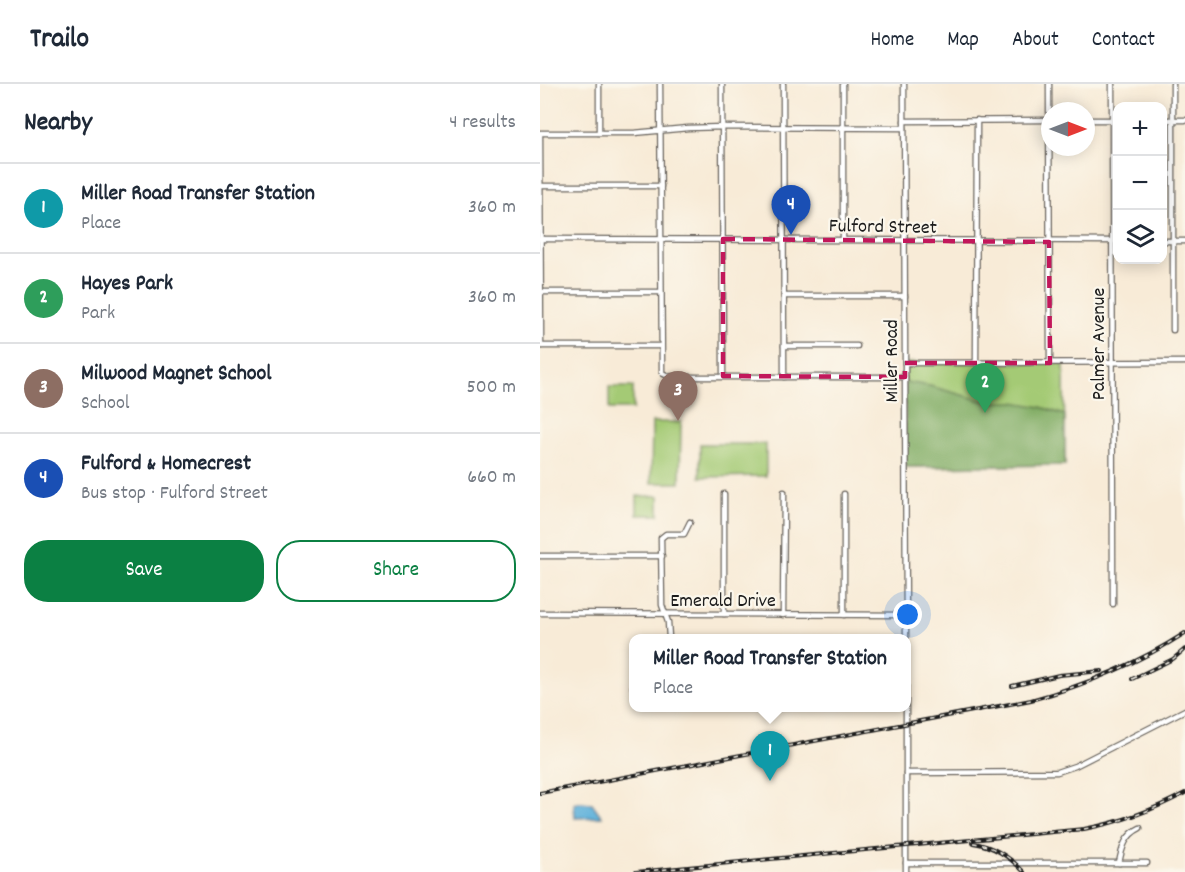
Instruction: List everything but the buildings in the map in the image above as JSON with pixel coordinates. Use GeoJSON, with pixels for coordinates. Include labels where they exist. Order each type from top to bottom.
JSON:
{"type":"FeatureCollection","features":[{"type":"Feature","properties":{"kind":"street"},"geometry":{"type":"LineString","coordinates":[[599,133],[600,84]]}},
{"type":"Feature","properties":{"kind":"street"},"geometry":{"type":"LineString","coordinates":[[660,84],[661,368],[664,375],[678,377],[905,377]]}},
{"type":"Feature","properties":{"kind":"street"},"geometry":{"type":"LineString","coordinates":[[722,84],[723,376]]}},
{"type":"Feature","properties":{"kind":"street"},"geometry":{"type":"LineString","coordinates":[[783,84],[784,377]]}},
{"type":"Feature","properties":{"kind":"street"},"geometry":{"type":"LineString","coordinates":[[843,84],[843,239]]}},
{"type":"Feature","properties":{"kind":"street","name":"Miller Road"},"geometry":{"type":"LineString","coordinates":[[904,84],[906,634]]}},
{"type":"Feature","properties":{"kind":"street"},"geometry":{"type":"LineString","coordinates":[[1049,84],[1050,102]]}},
{"type":"Feature","properties":{"kind":"street","name":"Palmer Avenue"},"geometry":{"type":"LineString","coordinates":[[1112,84],[1114,102]]}},
{"type":"Feature","properties":{"kind":"street"},"geometry":{"type":"LineString","coordinates":[[1173,84],[1173,330]]}},
{"type":"Feature","properties":{"kind":"street"},"geometry":{"type":"LineString","coordinates":[[976,363],[977,120]]}},
{"type":"Feature","properties":{"kind":"street"},"geometry":{"type":"LineString","coordinates":[[904,121],[1041,120]]}},
{"type":"Feature","properties":{"kind":"street"},"geometry":{"type":"LineString","coordinates":[[1095,120],[1113,120]]}},
{"type":"Feature","properties":{"kind":"street"},"geometry":{"type":"LineString","coordinates":[[1167,120],[1185,120]]}},
{"type":"Feature","properties":{"kind":"street"},"geometry":{"type":"LineString","coordinates":[[661,346],[541,346],[540,134],[634,134],[661,130],[723,127],[904,128]]}},
{"type":"Feature","properties":{"kind":"street"},"geometry":{"type":"LineString","coordinates":[[1050,156],[1050,363]]}},
{"type":"Feature","properties":{"kind":"street","name":"Palmer Avenue"},"geometry":{"type":"LineString","coordinates":[[1114,210],[1115,156]]}},
{"type":"Feature","properties":{"kind":"street"},"geometry":{"type":"LineString","coordinates":[[541,186],[661,186]]}},
{"type":"Feature","properties":{"kind":"street","name":"Fulford Street"},"geometry":{"type":"LineString","coordinates":[[541,239],[1113,241]]}},
{"type":"Feature","properties":{"kind":"street"},"geometry":{"type":"LineString","coordinates":[[1167,241],[1185,241]]}},
{"type":"Feature","properties":{"kind":"street","name":"Palmer Avenue"},"geometry":{"type":"LineString","coordinates":[[1113,604],[1114,264]]}},
{"type":"Feature","properties":{"kind":"street"},"geometry":{"type":"LineString","coordinates":[[541,292],[661,292]]}},
{"type":"Feature","properties":{"kind":"street"},"geometry":{"type":"LineString","coordinates":[[784,296],[905,296]]}},
{"type":"Feature","properties":{"kind":"street"},"geometry":{"type":"LineString","coordinates":[[784,346],[857,346]]}},
{"type":"Feature","properties":{"kind":"street"},"geometry":{"type":"LineString","coordinates":[[905,363],[1185,362]]}},
{"type":"Feature","properties":{"kind":"street"},"geometry":{"type":"LineString","coordinates":[[783,615],[784,492]]}},
{"type":"Feature","properties":{"kind":"street"},"geometry":{"type":"LineString","coordinates":[[724,494],[724,614]]}},
{"type":"Feature","properties":{"kind":"street"},"geometry":{"type":"LineString","coordinates":[[844,494],[844,615]]}},
{"type":"Feature","properties":{"kind":"street"},"geometry":{"type":"LineString","coordinates":[[669,634],[668,622],[662,605],[662,536],[684,534],[690,522]]}},
{"type":"Feature","properties":{"kind":"street"},"geometry":{"type":"LineString","coordinates":[[540,556],[662,556]]}},
{"type":"Feature","properties":{"kind":"street","name":"Emerald Drive"},"geometry":{"type":"LineString","coordinates":[[540,613],[906,615]]}},
{"type":"Feature","properties":{"kind":"street"},"geometry":{"type":"LineString","coordinates":[[906,773],[1057,772],[1075,766],[1185,710]]}},
{"type":"Feature","properties":{"kind":"street"},"geometry":{"type":"LineString","coordinates":[[906,712],[906,872]]}},
{"type":"Feature","properties":{"kind":"street"},"geometry":{"type":"LineString","coordinates":[[1119,863],[1122,848],[1129,835],[1140,828]]}},
{"type":"Feature","properties":{"kind":"street"},"geometry":{"type":"LineString","coordinates":[[906,863],[1147,863]]}},
{"type":"Feature","properties":{"kind":"highlighted area"},"geometry":{"type":"Polygon","coordinates":[[[723,239],[1049,242],[1050,363],[905,363],[905,377],[723,376],[723,239]]]}},
{"type":"Feature","properties":{"kind":"green space"},"geometry":{"type":"Polygon","coordinates":[[[905,363],[1064,363],[1065,465],[906,467],[905,363]]]}},
{"type":"Feature","properties":{"kind":"green space"},"geometry":{"type":"Polygon","coordinates":[[[905,382],[930,386],[987,402],[1014,402],[1041,407],[1065,415],[1065,465],[906,467],[905,382]]]}},
{"type":"Feature","properties":{"kind":"green space"},"geometry":{"type":"Polygon","coordinates":[[[609,387],[633,387],[633,409],[609,409],[609,387]]]}},
{"type":"Feature","properties":{"kind":"green space"},"geometry":{"type":"Polygon","coordinates":[[[652,422],[681,422],[680,483],[651,483],[652,422]]]}},
{"type":"Feature","properties":{"kind":"green space"},"geometry":{"type":"Polygon","coordinates":[[[700,444],[766,444],[766,476],[700,477],[700,444]]]}},
{"type":"Feature","properties":{"kind":"green space"},"geometry":{"type":"Polygon","coordinates":[[[637,496],[659,496],[659,515],[637,515],[637,496]]]}},
{"type":"Feature","properties":{"kind":"water"},"geometry":{"type":"Polygon","coordinates":[[[592,803],[602,817],[575,818],[574,804],[592,803]]]}},
{"type":"Feature","properties":{"kind":"railway"},"geometry":{"type":"LineString","coordinates":[[540,793],[1031,700],[1072,688],[1111,672],[1185,633]]}},
{"type":"Feature","properties":{"kind":"railway"},"geometry":{"type":"LineString","coordinates":[[1132,679],[1173,659],[1185,649]]}},
{"type":"Feature","properties":{"kind":"railway"},"geometry":{"type":"LineString","coordinates":[[1012,686],[1059,675],[1102,671]]}},
{"type":"Feature","properties":{"kind":"railway"},"geometry":{"type":"LineString","coordinates":[[636,872],[1084,829],[1136,815],[1185,793]]}},
{"type":"Feature","properties":{"kind":"railway"},"geometry":{"type":"LineString","coordinates":[[973,843],[1001,853],[1024,872]]}},
{"type":"Feature","properties":{"kind":"place","name":"Fulford & Homecrest"},"geometry":{"type":"Point","coordinates":[791,235]}},
{"type":"Feature","properties":{"kind":"place","name":"Hayes Park"},"geometry":{"type":"Point","coordinates":[985,413]}},
{"type":"Feature","properties":{"kind":"place","name":"Milwood Magnet School"},"geometry":{"type":"Point","coordinates":[678,421]}},
{"type":"Feature","properties":{"kind":"place","name":"Miller Road Transfer Station"},"geometry":{"type":"Point","coordinates":[770,781]}}]}
